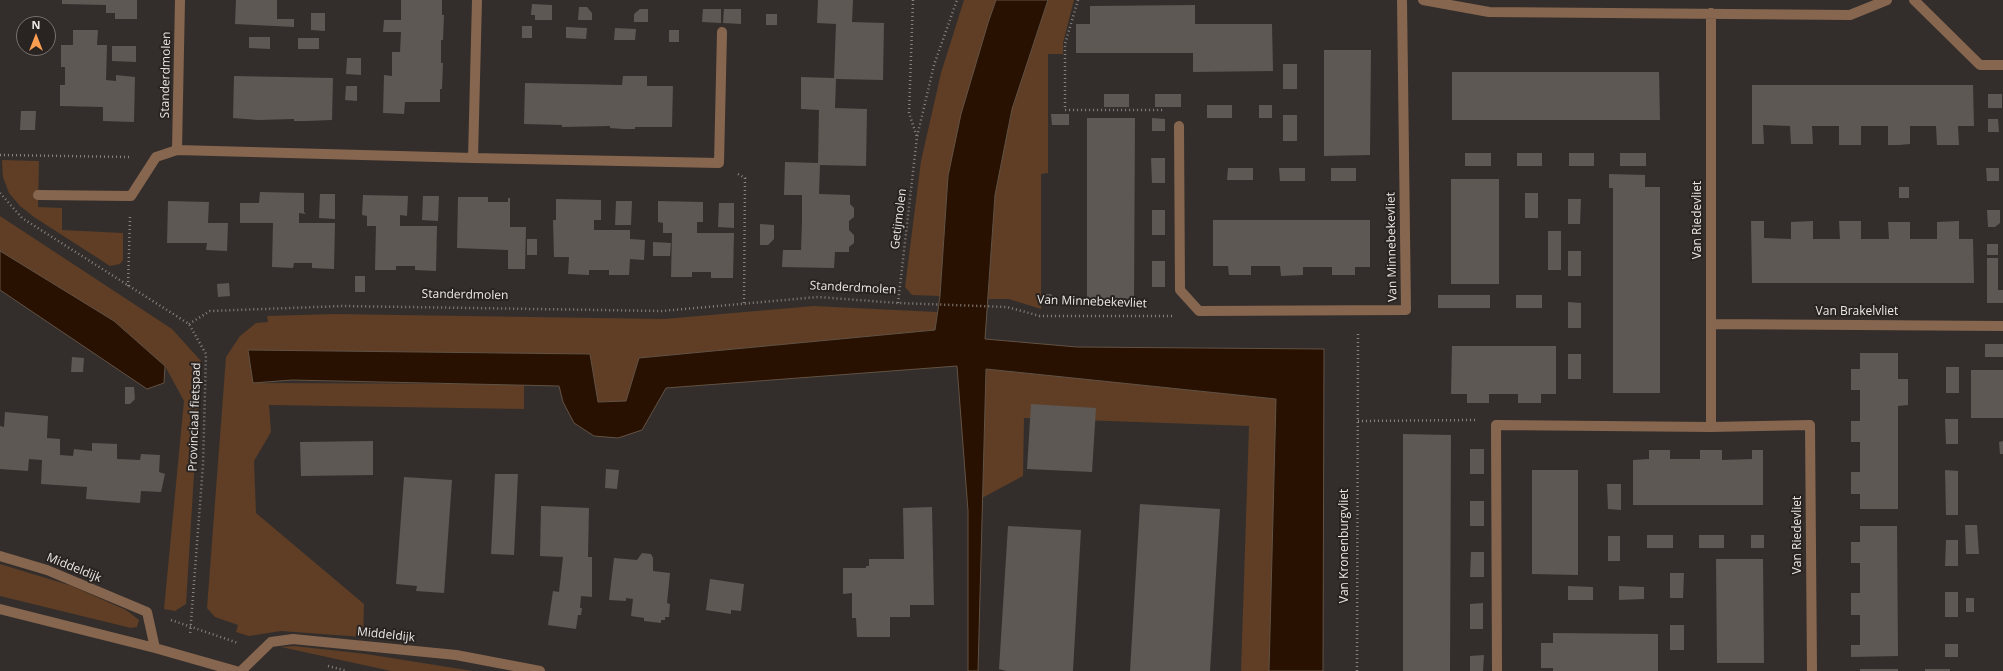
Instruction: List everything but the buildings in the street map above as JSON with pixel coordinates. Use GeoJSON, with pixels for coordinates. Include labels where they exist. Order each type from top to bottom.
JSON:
{"type":"FeatureCollection","features":[{"type":"Feature","properties":{"kind":"street","name":"Standerdmolen"},"geometry":{"type":"LineString","coordinates":[[177,150],[180,0]]}},
{"type":"Feature","properties":{"kind":"street"},"geometry":{"type":"LineString","coordinates":[[473,158],[477,0]]}},
{"type":"Feature","properties":{"kind":"street","name":"Van Minnebekevliet"},"geometry":{"type":"LineString","coordinates":[[1199,311],[1406,310],[1402,0]]}},
{"type":"Feature","properties":{"kind":"street"},"geometry":{"type":"LineString","coordinates":[[1423,0],[1489,12],[1850,15],[1887,0]]}},
{"type":"Feature","properties":{"kind":"street"},"geometry":{"type":"LineString","coordinates":[[1914,0],[1980,65],[2003,65]]}},
{"type":"Feature","properties":{"kind":"street","name":"Van Riedevliet"},"geometry":{"type":"LineString","coordinates":[[1711,13],[1711,427]]}},
{"type":"Feature","properties":{"kind":"street"},"geometry":{"type":"LineString","coordinates":[[38,195],[131,196],[156,157],[177,150],[719,163],[722,32]]}},
{"type":"Feature","properties":{"kind":"street"},"geometry":{"type":"LineString","coordinates":[[1179,126],[1180,290],[1199,311]]}},
{"type":"Feature","properties":{"kind":"street","name":"Van Brakelvliet"},"geometry":{"type":"LineString","coordinates":[[1711,324],[2003,326]]}},
{"type":"Feature","properties":{"kind":"street"},"geometry":{"type":"LineString","coordinates":[[1496,425],[1497,671]]}},
{"type":"Feature","properties":{"kind":"street","name":"Van Riedevliet"},"geometry":{"type":"LineString","coordinates":[[1496,425],[1711,427],[1810,425],[1812,671]]}},
{"type":"Feature","properties":{"kind":"street","name":"Middeldijk"},"geometry":{"type":"LineString","coordinates":[[0,556],[47,570],[147,612],[155,648]]}},
{"type":"Feature","properties":{"kind":"street"},"geometry":{"type":"LineString","coordinates":[[0,609],[155,648],[236,671]]}},
{"type":"Feature","properties":{"kind":"street","name":"Middeldijk"},"geometry":{"type":"LineString","coordinates":[[241,671],[271,642],[293,638],[456,655],[540,671]]}},
{"type":"Feature","properties":{"kind":"path","name":"Getijmolen"},"geometry":{"type":"LineString","coordinates":[[913,0],[909,113],[917,137]]}},
{"type":"Feature","properties":{"kind":"path","name":"Getijmolen"},"geometry":{"type":"LineString","coordinates":[[898,303],[917,137],[934,65],[957,0]]}},
{"type":"Feature","properties":{"kind":"path"},"geometry":{"type":"LineString","coordinates":[[1078,0],[1065,44],[1065,110],[1179,110],[1179,126]]}},
{"type":"Feature","properties":{"kind":"path"},"geometry":{"type":"LineString","coordinates":[[0,155],[156,157]]}},
{"type":"Feature","properties":{"kind":"path"},"geometry":{"type":"LineString","coordinates":[[719,163],[745,178],[744,305]]}},
{"type":"Feature","properties":{"kind":"path","name":"Provinciaal fietspad"},"geometry":{"type":"LineString","coordinates":[[0,192],[22,218],[189,324],[206,354],[203,465],[191,626]]}},
{"type":"Feature","properties":{"kind":"path"},"geometry":{"type":"LineString","coordinates":[[128,286],[131,196]]}},
{"type":"Feature","properties":{"kind":"path","name":"Standerdmolen"},"geometry":{"type":"LineString","coordinates":[[189,324],[210,311],[327,307],[662,311],[744,305],[818,297],[936,305]]}},
{"type":"Feature","properties":{"kind":"path","name":"Van Minnebekevliet"},"geometry":{"type":"LineString","coordinates":[[936,305],[1007,307],[1040,316],[1166,317],[1199,311]]}},
{"type":"Feature","properties":{"kind":"path","name":"Van Kronenburgvliet"},"geometry":{"type":"LineString","coordinates":[[1357,311],[1357,671]]}},
{"type":"Feature","properties":{"kind":"path"},"geometry":{"type":"LineString","coordinates":[[1358,421],[1487,420],[1496,425]]}},
{"type":"Feature","properties":{"kind":"shaded area"},"geometry":{"type":"Polygon","coordinates":[[[964,0],[996,0],[988,23],[948,176],[940,296],[912,295],[905,287],[921,161],[941,73],[964,0]]]}},
{"type":"Feature","properties":{"kind":"shaded area"},"geometry":{"type":"Polygon","coordinates":[[[996,0],[1048,0],[1012,109],[995,195],[985,339],[1077,347],[1324,349],[1323,671],[1269,671],[1276,399],[986,369],[978,671],[968,671],[968,511],[957,366],[666,388],[642,430],[618,438],[594,436],[574,423],[563,402],[559,386],[292,380],[253,383],[248,350],[590,354],[598,402],[626,401],[639,358],[935,330],[940,296],[948,176],[961,114],[996,0]]]}},
{"type":"Feature","properties":{"kind":"shaded area"},"geometry":{"type":"Polygon","coordinates":[[[1048,0],[1074,0],[1063,43],[1063,54],[1048,54],[1048,173],[1041,174],[1041,309],[1009,299],[988,299],[995,195],[1012,109],[1048,0]]]}},
{"type":"Feature","properties":{"kind":"shaded area"},"geometry":{"type":"Polygon","coordinates":[[[2,160],[39,161],[38,207],[62,208],[62,230],[123,233],[123,260],[120,264],[110,266],[34,217],[20,206],[9,193],[3,177],[2,160]]]}},
{"type":"Feature","properties":{"kind":"shaded area"},"geometry":{"type":"Polygon","coordinates":[[[0,216],[172,329],[201,361],[186,604],[175,611],[164,609],[184,401],[165,366],[114,321],[0,251],[0,216]]]}},
{"type":"Feature","properties":{"kind":"shaded area"},"geometry":{"type":"Polygon","coordinates":[[[0,251],[114,321],[165,366],[164,383],[147,389],[0,290],[0,251]]]}},
{"type":"Feature","properties":{"kind":"shaded area"},"geometry":{"type":"Polygon","coordinates":[[[814,306],[937,312],[935,330],[639,358],[626,401],[598,402],[590,354],[248,350],[254,383],[524,384],[524,409],[269,405],[271,432],[254,461],[256,513],[364,604],[363,637],[281,631],[249,636],[236,632],[238,625],[215,617],[207,608],[226,357],[240,336],[256,323],[268,322],[267,316],[334,314],[664,319],[814,306]]]}},
{"type":"Feature","properties":{"kind":"shaded area"},"geometry":{"type":"Polygon","coordinates":[[[986,369],[1277,399],[1269,671],[1241,671],[1249,426],[1024,418],[1023,476],[982,498],[986,369]]]}},
{"type":"Feature","properties":{"kind":"shaded area"},"geometry":{"type":"Polygon","coordinates":[[[0,564],[72,586],[126,610],[139,620],[137,627],[131,628],[0,596],[0,564]]]}},
{"type":"Feature","properties":{"kind":"shaded area"},"geometry":{"type":"Polygon","coordinates":[[[294,646],[366,654],[473,671],[391,671],[281,647],[294,646]]]}}]}
